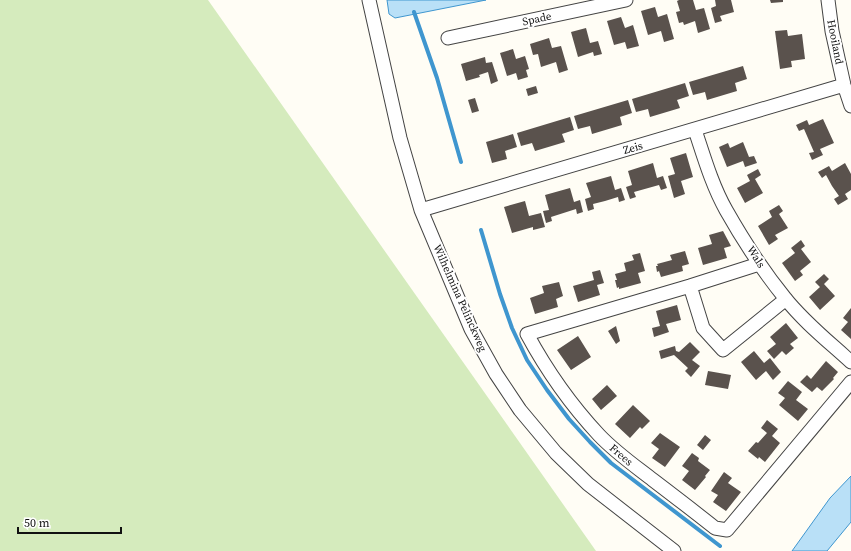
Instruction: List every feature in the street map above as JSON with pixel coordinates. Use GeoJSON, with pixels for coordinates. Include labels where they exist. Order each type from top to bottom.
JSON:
{"type":"FeatureCollection","features":[{"type":"Feature","properties":{"kind":"street","name":"Wilhelmina Pelinckweg"},"geometry":{"type":"LineString","coordinates":[[369,0],[400,138],[421,210],[471,329],[496,374],[520,410],[556,453],[588,484],[674,551]]}},
{"type":"Feature","properties":{"kind":"street","name":"Spade"},"geometry":{"type":"LineString","coordinates":[[448,38],[626,0]]}},
{"type":"Feature","properties":{"kind":"street","name":"Hooiland"},"geometry":{"type":"LineString","coordinates":[[828,0],[832,31],[844,85],[851,106]]}},
{"type":"Feature","properties":{"kind":"street","name":"Zeis"},"geometry":{"type":"LineString","coordinates":[[421,210],[844,85]]}},
{"type":"Feature","properties":{"kind":"street","name":"Wals"},"geometry":{"type":"LineString","coordinates":[[695,130],[709,173],[725,209],[759,264],[786,299],[811,326],[851,362]]}},
{"type":"Feature","properties":{"kind":"street","name":"Frees"},"geometry":{"type":"LineString","coordinates":[[759,264],[527,334],[558,385],[600,436],[633,465],[715,528],[727,530],[851,382]]}},
{"type":"Feature","properties":{"kind":"street"},"geometry":{"type":"LineString","coordinates":[[690,286],[703,328],[723,350],[786,299]]}},
{"type":"Feature","properties":{"kind":"green space"},"geometry":{"type":"Polygon","coordinates":[[[0,0],[208,0],[596,551],[0,551],[0,0]]]}},
{"type":"Feature","properties":{"kind":"water"},"geometry":{"type":"Polygon","coordinates":[[[387,0],[486,0],[395,18],[389,14],[387,0]]]}},
{"type":"Feature","properties":{"kind":"water"},"geometry":{"type":"Polygon","coordinates":[[[851,476],[851,522],[827,551],[792,551],[830,498],[851,476]]]}},
{"type":"Feature","properties":{"kind":"building"},"geometry":{"type":"Polygon","coordinates":[[[693,0],[696,10],[704,8],[710,29],[698,33],[695,21],[684,25],[683,22],[679,23],[676,12],[680,11],[677,1],[693,0]]]}},
{"type":"Feature","properties":{"kind":"building"},"geometry":{"type":"Polygon","coordinates":[[[715,0],[731,0],[734,12],[720,16],[722,21],[715,23],[711,8],[716,6],[715,0]]]}},
{"type":"Feature","properties":{"kind":"building"},"geometry":{"type":"Polygon","coordinates":[[[770,0],[783,0],[783,2],[771,3],[770,0]]]}},
{"type":"Feature","properties":{"kind":"building"},"geometry":{"type":"Polygon","coordinates":[[[655,7],[658,17],[667,14],[674,39],[664,42],[661,31],[648,35],[641,11],[655,7]]]}},
{"type":"Feature","properties":{"kind":"building"},"geometry":{"type":"Polygon","coordinates":[[[621,17],[625,28],[633,25],[639,46],[627,49],[625,42],[614,45],[607,21],[621,17]]]}},
{"type":"Feature","properties":{"kind":"building"},"geometry":{"type":"Polygon","coordinates":[[[586,28],[590,43],[598,41],[602,54],[594,56],[593,52],[578,57],[571,32],[586,28]]]}},
{"type":"Feature","properties":{"kind":"building"},"geometry":{"type":"Polygon","coordinates":[[[787,30],[788,36],[802,34],[805,59],[791,61],[792,67],[780,69],[775,31],[787,30]]]}},
{"type":"Feature","properties":{"kind":"building"},"geometry":{"type":"Polygon","coordinates":[[[549,38],[552,48],[561,46],[568,70],[559,73],[556,62],[541,67],[538,54],[533,55],[530,44],[549,38]]]}},
{"type":"Feature","properties":{"kind":"building"},"geometry":{"type":"Polygon","coordinates":[[[513,49],[516,59],[525,56],[529,69],[526,70],[528,77],[518,80],[516,73],[507,76],[500,53],[513,49]]]}},
{"type":"Feature","properties":{"kind":"building"},"geometry":{"type":"Polygon","coordinates":[[[485,57],[486,63],[492,62],[498,81],[491,84],[488,72],[479,75],[480,77],[466,81],[461,64],[485,57]]]}},
{"type":"Feature","properties":{"kind":"building"},"geometry":{"type":"Polygon","coordinates":[[[743,66],[747,79],[735,83],[737,91],[707,100],[705,92],[693,95],[689,82],[743,66]]]}},
{"type":"Feature","properties":{"kind":"building"},"geometry":{"type":"Polygon","coordinates":[[[685,83],[689,96],[677,100],[680,108],[650,117],[648,109],[636,112],[632,99],[685,83]]]}},
{"type":"Feature","properties":{"kind":"building"},"geometry":{"type":"Polygon","coordinates":[[[536,86],[538,93],[528,96],[526,89],[536,86]]]}},
{"type":"Feature","properties":{"kind":"building"},"geometry":{"type":"Polygon","coordinates":[[[475,98],[479,111],[472,113],[468,100],[475,98]]]}},
{"type":"Feature","properties":{"kind":"building"},"geometry":{"type":"Polygon","coordinates":[[[628,100],[632,113],[620,117],[622,125],[592,134],[590,126],[578,129],[574,116],[628,100]]]}},
{"type":"Feature","properties":{"kind":"building"},"geometry":{"type":"Polygon","coordinates":[[[570,117],[574,130],[562,134],[565,142],[535,151],[532,143],[521,146],[517,133],[570,117]]]}},
{"type":"Feature","properties":{"kind":"building"},"geometry":{"type":"Polygon","coordinates":[[[823,119],[834,143],[820,149],[823,155],[812,160],[809,153],[814,152],[804,129],[799,131],[796,125],[807,120],[809,125],[823,119]]]}},
{"type":"Feature","properties":{"kind":"building"},"geometry":{"type":"Polygon","coordinates":[[[513,134],[517,147],[505,151],[507,159],[492,163],[486,142],[513,134]]]}},
{"type":"Feature","properties":{"kind":"building"},"geometry":{"type":"Polygon","coordinates":[[[743,142],[749,157],[754,156],[757,163],[745,167],[743,161],[727,167],[719,147],[728,143],[730,148],[743,142]]]}},
{"type":"Feature","properties":{"kind":"building"},"geometry":{"type":"Polygon","coordinates":[[[686,153],[693,177],[681,181],[685,194],[674,198],[668,176],[675,174],[670,158],[686,153]]]}},
{"type":"Feature","properties":{"kind":"building"},"geometry":{"type":"Polygon","coordinates":[[[653,163],[657,178],[663,176],[667,188],[661,190],[659,185],[634,192],[636,197],[630,199],[626,187],[632,185],[628,171],[653,163]]]}},
{"type":"Feature","properties":{"kind":"building"},"geometry":{"type":"Polygon","coordinates":[[[845,163],[851,174],[851,190],[845,194],[848,199],[838,205],[834,199],[839,196],[826,175],[822,178],[818,172],[829,166],[832,171],[845,163]]]}},
{"type":"Feature","properties":{"kind":"building"},"geometry":{"type":"Polygon","coordinates":[[[758,169],[761,175],[755,179],[763,193],[745,203],[737,188],[750,181],[747,175],[758,169]]]}},
{"type":"Feature","properties":{"kind":"building"},"geometry":{"type":"Polygon","coordinates":[[[611,176],[615,190],[621,188],[625,200],[619,202],[618,197],[593,204],[594,209],[588,211],[585,199],[591,197],[586,183],[611,176]]]}},
{"type":"Feature","properties":{"kind":"building"},"geometry":{"type":"Polygon","coordinates":[[[570,188],[574,202],[580,200],[583,212],[577,214],[576,209],[551,217],[552,221],[546,223],[543,211],[549,210],[545,195],[570,188]]]}},
{"type":"Feature","properties":{"kind":"building"},"geometry":{"type":"Polygon","coordinates":[[[525,201],[529,216],[541,213],[545,227],[533,230],[533,227],[512,233],[504,207],[525,201]]]}},
{"type":"Feature","properties":{"kind":"building"},"geometry":{"type":"Polygon","coordinates":[[[779,205],[783,211],[779,214],[788,228],[775,235],[778,239],[769,245],[758,226],[772,217],[769,211],[779,205]]]}},
{"type":"Feature","properties":{"kind":"building"},"geometry":{"type":"Polygon","coordinates":[[[723,231],[731,246],[724,248],[727,258],[703,265],[698,248],[712,244],[709,235],[723,231]]]}},
{"type":"Feature","properties":{"kind":"building"},"geometry":{"type":"Polygon","coordinates":[[[801,240],[805,246],[801,249],[811,262],[800,271],[803,275],[795,281],[782,263],[795,253],[791,248],[801,240]]]}},
{"type":"Feature","properties":{"kind":"building"},"geometry":{"type":"Polygon","coordinates":[[[685,251],[689,264],[682,266],[683,271],[661,277],[659,271],[657,272],[657,264],[672,260],[670,255],[685,251]]]}},
{"type":"Feature","properties":{"kind":"building"},"geometry":{"type":"Polygon","coordinates":[[[640,253],[645,271],[638,273],[641,283],[619,289],[619,287],[617,288],[615,274],[626,271],[624,263],[634,260],[632,255],[640,253]]]}},
{"type":"Feature","properties":{"kind":"building"},"geometry":{"type":"Polygon","coordinates":[[[600,270],[604,283],[597,285],[600,295],[578,302],[573,286],[594,280],[592,272],[600,270]]]}},
{"type":"Feature","properties":{"kind":"building"},"geometry":{"type":"Polygon","coordinates":[[[824,274],[829,279],[824,284],[835,296],[820,310],[809,297],[820,287],[815,282],[824,274]]]}},
{"type":"Feature","properties":{"kind":"building"},"geometry":{"type":"Polygon","coordinates":[[[559,282],[563,296],[556,299],[558,307],[535,314],[530,298],[544,293],[542,286],[559,282]]]}},
{"type":"Feature","properties":{"kind":"building"},"geometry":{"type":"Polygon","coordinates":[[[677,305],[681,320],[666,324],[669,332],[654,337],[652,328],[660,326],[656,311],[677,305]]]}},
{"type":"Feature","properties":{"kind":"building"},"geometry":{"type":"Polygon","coordinates":[[[851,308],[851,339],[841,330],[848,322],[843,318],[851,308]]]}},
{"type":"Feature","properties":{"kind":"building"},"geometry":{"type":"Polygon","coordinates":[[[786,323],[798,338],[790,344],[794,348],[786,355],[782,351],[774,359],[767,351],[776,344],[770,337],[786,323]]]}},
{"type":"Feature","properties":{"kind":"building"},"geometry":{"type":"Polygon","coordinates":[[[616,326],[620,341],[616,344],[608,331],[616,326]]]}},
{"type":"Feature","properties":{"kind":"building"},"geometry":{"type":"Polygon","coordinates":[[[578,336],[591,357],[571,370],[557,350],[578,336]]]}},
{"type":"Feature","properties":{"kind":"building"},"geometry":{"type":"Polygon","coordinates":[[[690,342],[700,352],[692,360],[700,366],[691,377],[685,371],[688,368],[674,355],[661,359],[659,351],[675,346],[676,351],[679,352],[690,342]]]}},
{"type":"Feature","properties":{"kind":"building"},"geometry":{"type":"Polygon","coordinates":[[[754,351],[764,363],[770,358],[781,372],[773,380],[766,371],[756,380],[741,362],[754,351]]]}},
{"type":"Feature","properties":{"kind":"building"},"geometry":{"type":"Polygon","coordinates":[[[826,361],[838,372],[833,378],[834,379],[822,391],[817,387],[812,392],[800,382],[807,375],[811,379],[826,361]]]}},
{"type":"Feature","properties":{"kind":"building"},"geometry":{"type":"Polygon","coordinates":[[[708,371],[731,375],[728,389],[705,385],[708,371]]]}},
{"type":"Feature","properties":{"kind":"building"},"geometry":{"type":"Polygon","coordinates":[[[788,381],[802,392],[796,400],[808,409],[798,421],[779,405],[785,398],[778,393],[788,381]]]}},
{"type":"Feature","properties":{"kind":"building"},"geometry":{"type":"Polygon","coordinates":[[[607,385],[617,396],[601,410],[592,399],[607,385]]]}},
{"type":"Feature","properties":{"kind":"building"},"geometry":{"type":"Polygon","coordinates":[[[633,405],[650,421],[642,429],[640,427],[630,438],[615,424],[633,405]]]}},
{"type":"Feature","properties":{"kind":"building"},"geometry":{"type":"Polygon","coordinates":[[[767,420],[778,429],[772,436],[780,443],[765,462],[759,457],[758,459],[748,451],[767,433],[761,428],[767,420]]]}},
{"type":"Feature","properties":{"kind":"building"},"geometry":{"type":"Polygon","coordinates":[[[660,433],[680,447],[665,467],[652,458],[659,449],[651,443],[660,433]]]}},
{"type":"Feature","properties":{"kind":"building"},"geometry":{"type":"Polygon","coordinates":[[[705,435],[711,440],[703,450],[697,445],[705,435]]]}},
{"type":"Feature","properties":{"kind":"building"},"geometry":{"type":"Polygon","coordinates":[[[692,453],[699,458],[698,461],[710,470],[695,490],[682,480],[689,471],[682,466],[692,453]]]}},
{"type":"Feature","properties":{"kind":"building"},"geometry":{"type":"Polygon","coordinates":[[[724,472],[732,478],[728,483],[741,492],[726,511],[713,502],[718,495],[711,491],[724,472]]]}},
{"type":"Feature","properties":{"kind":"waterway"},"geometry":{"type":"LineString","coordinates":[[414,12],[437,78],[461,162]]}},
{"type":"Feature","properties":{"kind":"waterway"},"geometry":{"type":"LineString","coordinates":[[481,230],[512,328],[527,360],[547,390],[569,419],[611,463],[720,546]]}}]}
